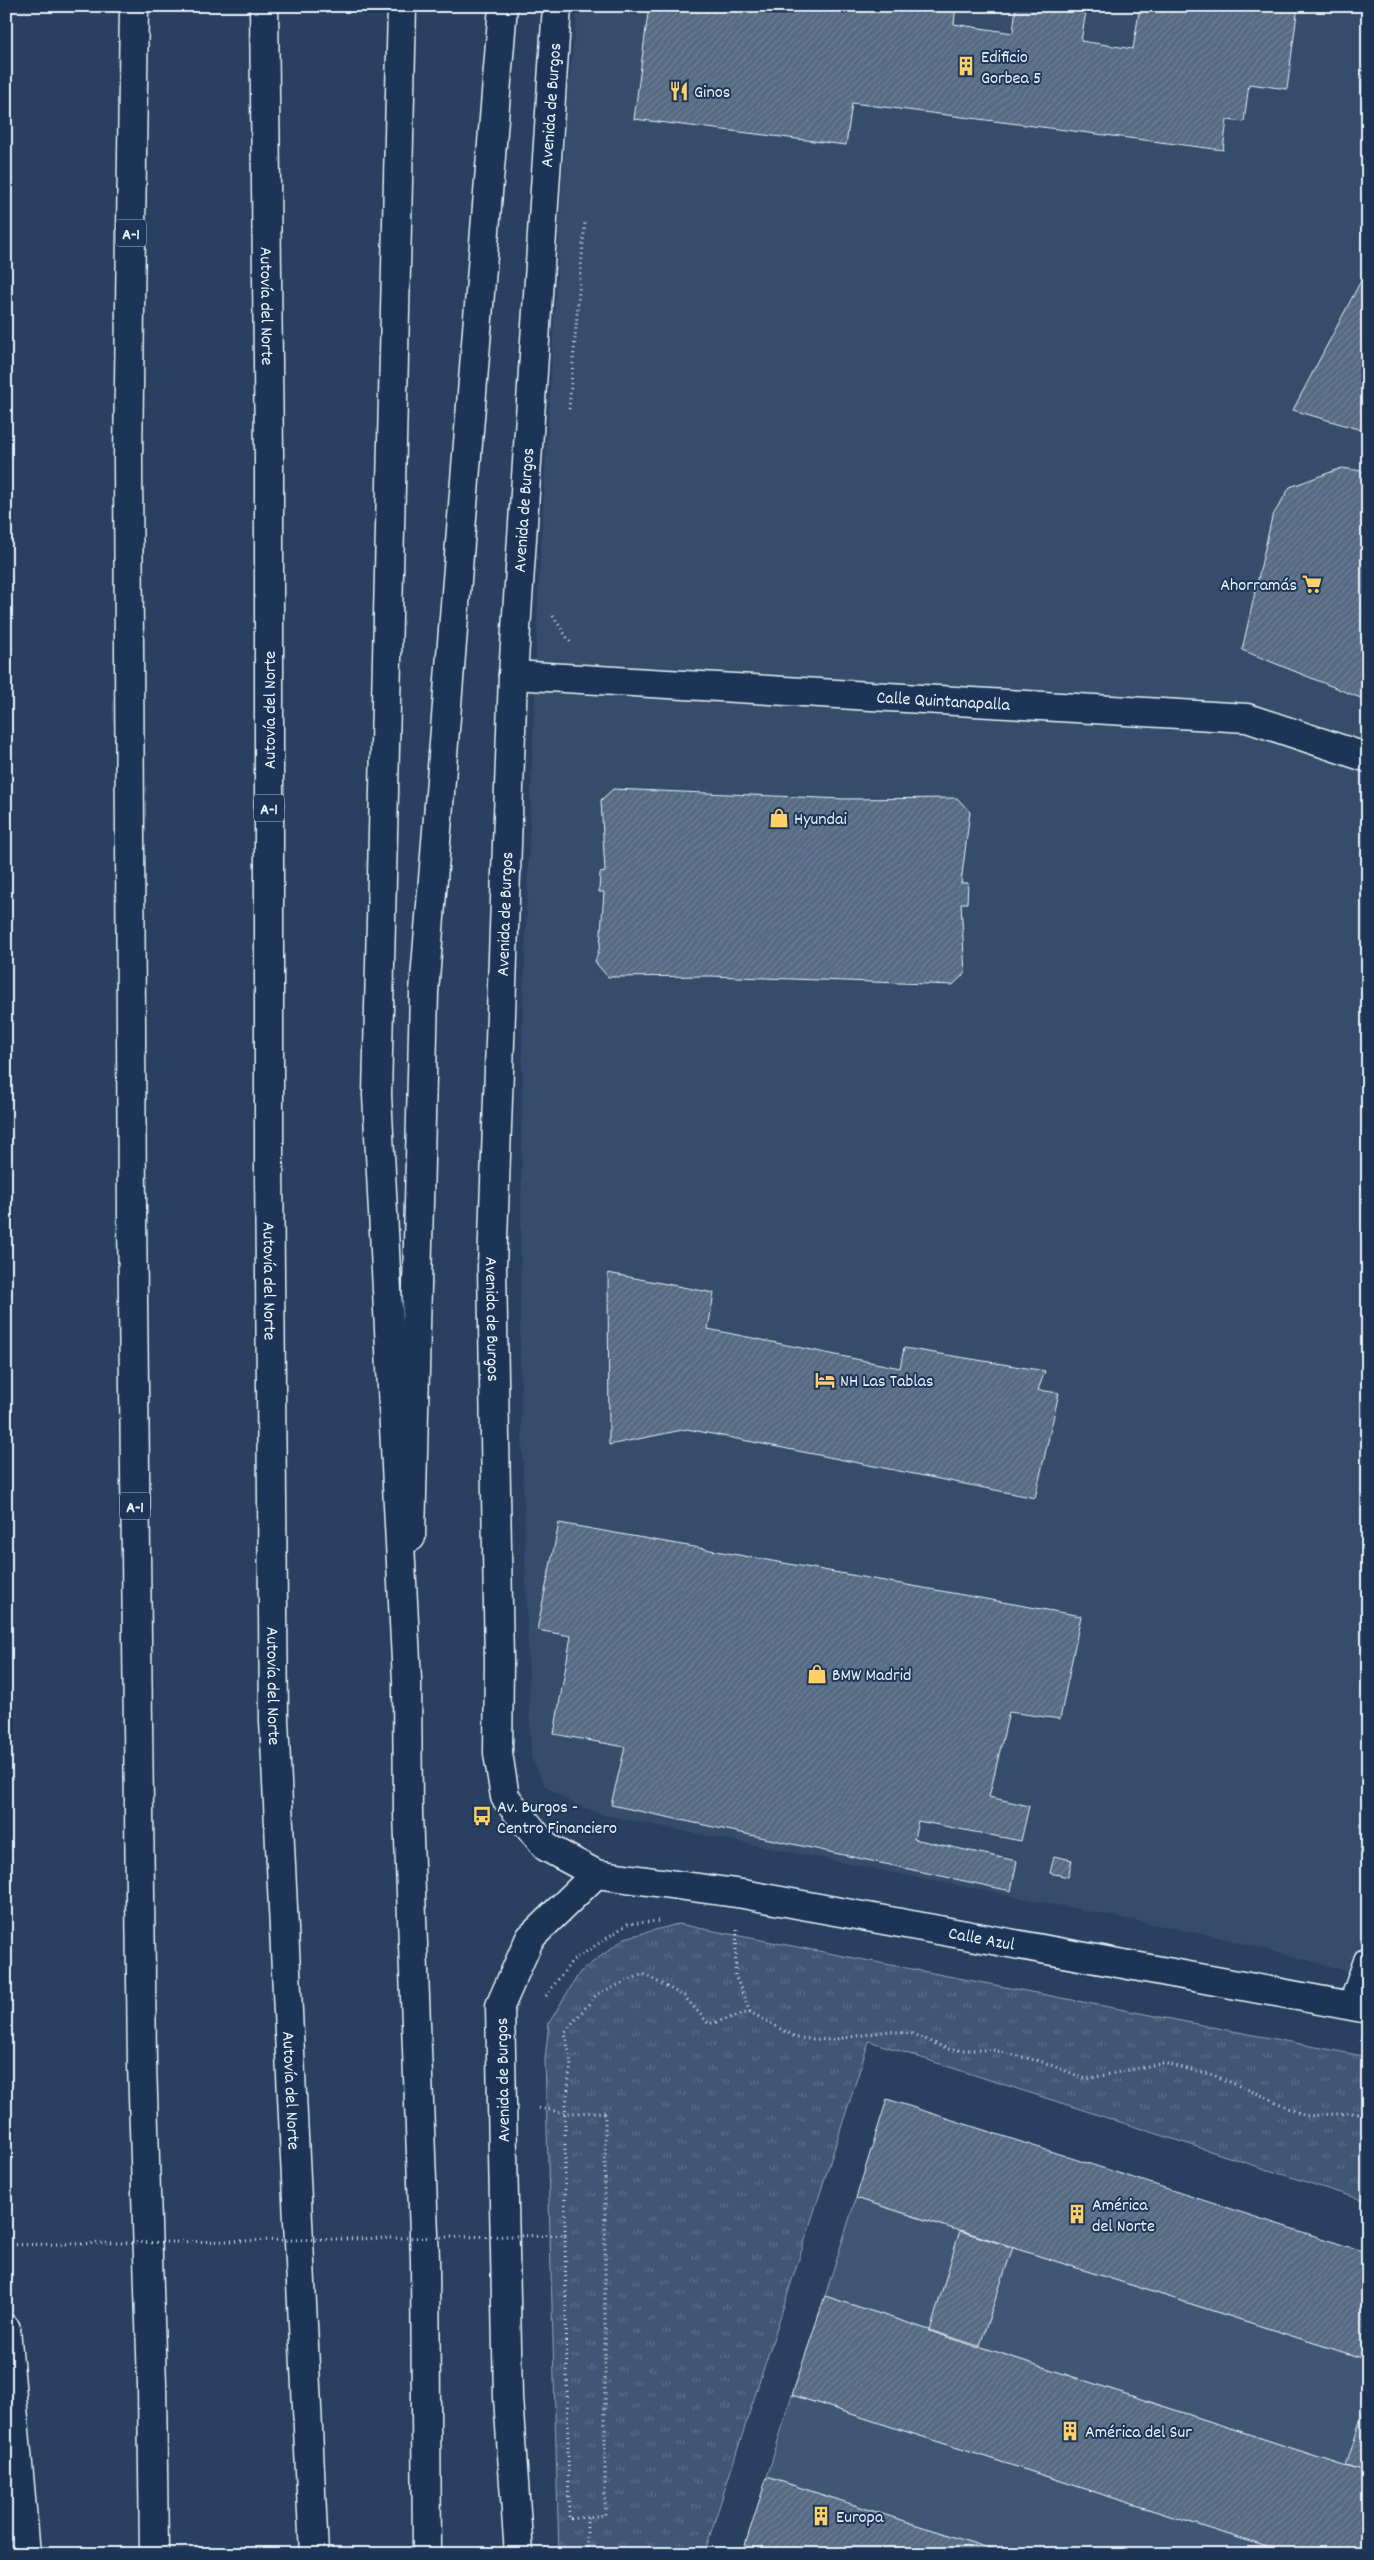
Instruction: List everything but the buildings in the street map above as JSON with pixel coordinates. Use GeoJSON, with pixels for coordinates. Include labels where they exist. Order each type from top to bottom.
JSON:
{"type":"FeatureCollection","features":[{"type":"Feature","properties":{"kind":"main road","name":"A-1"},"geometry":{"type":"LineString","coordinates":[[134,6],[128,459],[132,1215],[142,2063],[152,2375],[154,2554]]}},
{"type":"Feature","properties":{"kind":"main road","name":"Autovía del Norte"},"geometry":{"type":"LineString","coordinates":[[264,6],[269,453],[269,1164],[274,1720],[314,2554]]}},
{"type":"Feature","properties":{"kind":"main road"},"geometry":{"type":"LineString","coordinates":[[402,6],[377,1095],[407,1680]]}},
{"type":"Feature","properties":{"kind":"main road"},"geometry":{"type":"LineString","coordinates":[[427,2554],[425,2260],[408,1813],[407,1680],[424,992],[503,6]]}},
{"type":"Feature","properties":{"kind":"main road","name":"Avenida de Burgos"},"geometry":{"type":"LineString","coordinates":[[519,2554],[508,2398],[500,2006],[530,1938],[596,1874],[546,1847],[505,1797],[498,1753],[499,1662],[492,1267],[512,675],[557,6]]}},
{"type":"Feature","properties":{"kind":"main road","name":"Calle Quintanapalla"},"geometry":{"type":"LineString","coordinates":[[512,675],[1248,718],[1368,758]]}},
{"type":"Feature","properties":{"kind":"main road","name":"Calle Azul"},"geometry":{"type":"LineString","coordinates":[[596,1874],[743,1894],[1360,2007]]}},
{"type":"Feature","properties":{"kind":"main road"},"geometry":{"type":"LineString","coordinates":[[1360,2007],[1368,1961]]}},
{"type":"Feature","properties":{"kind":"main road"},"geometry":{"type":"LineString","coordinates":[[6,2329],[26,2554]]}},
{"type":"Feature","properties":{"kind":"path"},"geometry":{"type":"LineString","coordinates":[[568,417],[585,221]]}},
{"type":"Feature","properties":{"kind":"path"},"geometry":{"type":"LineString","coordinates":[[551,613],[571,644]]}},
{"type":"Feature","properties":{"kind":"path"},"geometry":{"type":"LineString","coordinates":[[544,1999],[572,1961],[628,1924],[667,1920]]}},
{"type":"Feature","properties":{"kind":"path"},"geometry":{"type":"LineString","coordinates":[[737,1926],[735,1975],[750,2012],[797,2038],[830,2040],[889,2031],[912,2034],[951,2050],[993,2050],[1042,2062],[1086,2079],[1163,2063],[1213,2075],[1305,2116],[1368,2112]]}},
{"type":"Feature","properties":{"kind":"path"},"geometry":{"type":"LineString","coordinates":[[531,2107],[565,2113],[605,2112],[605,2515],[569,2519],[565,2113],[571,2063],[565,2032],[597,1994],[643,1974],[684,1996],[709,2024],[750,2012]]}},
{"type":"Feature","properties":{"kind":"path"},"geometry":{"type":"LineString","coordinates":[[6,2245],[565,2235]]}},
{"type":"Feature","properties":{"kind":"path"},"geometry":{"type":"LineString","coordinates":[[586,2517],[587,2554]]}},
{"type":"Feature","properties":{"kind":"shaded area"},"geometry":{"type":"Polygon","coordinates":[[[578,6],[1368,6],[1368,1976],[1218,1937],[604,1815],[573,1803],[545,1786],[531,1757],[520,1362],[523,1009],[539,579],[567,100],[578,6]]]}},
{"type":"Feature","properties":{"kind":"green space"},"geometry":{"type":"Polygon","coordinates":[[[678,1924],[1368,2057],[1368,2202],[869,2041],[704,2554],[559,2554],[545,2059],[549,2023],[580,1972],[625,1938],[678,1924]]]}},
{"type":"Feature","properties":{"kind":"green space"},"geometry":{"type":"Polygon","coordinates":[[[856,2198],[1368,2360],[1368,2473],[825,2296],[856,2198]]]}},
{"type":"Feature","properties":{"kind":"green space"},"geometry":{"type":"Polygon","coordinates":[[[792,2395],[1289,2554],[1007,2554],[767,2477],[792,2395]]]}},
{"type":"Feature","properties":{"kind":"place","name":"Edificio Gorbea 5"},"geometry":{"type":"Point","coordinates":[966,66]}},
{"type":"Feature","properties":{"kind":"place","name":"Ginos"},"geometry":{"type":"Point","coordinates":[679,91]}},
{"type":"Feature","properties":{"kind":"place","name":"Ahorramás"},"geometry":{"type":"Point","coordinates":[1312,584]}},
{"type":"Feature","properties":{"kind":"place","name":"Hyundai"},"geometry":{"type":"Point","coordinates":[779,818]}},
{"type":"Feature","properties":{"kind":"place","name":"NH Las Tablas"},"geometry":{"type":"Point","coordinates":[825,1380]}},
{"type":"Feature","properties":{"kind":"place","name":"BMW Madrid"},"geometry":{"type":"Point","coordinates":[817,1674]}},
{"type":"Feature","properties":{"kind":"place","name":"Av. Burgos - Centro Financiero"},"geometry":{"type":"Point","coordinates":[482,1816]}},
{"type":"Feature","properties":{"kind":"place","name":"América del Norte"},"geometry":{"type":"Point","coordinates":[1077,2214]}},
{"type":"Feature","properties":{"kind":"place","name":"América del Sur"},"geometry":{"type":"Point","coordinates":[1070,2431]}},
{"type":"Feature","properties":{"kind":"place","name":"Europa"},"geometry":{"type":"Point","coordinates":[821,2516]}}]}
